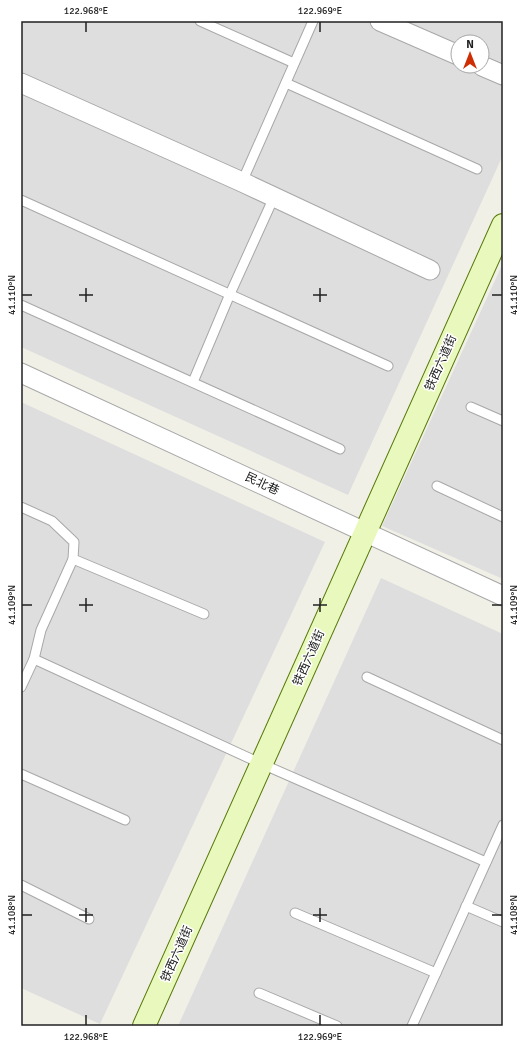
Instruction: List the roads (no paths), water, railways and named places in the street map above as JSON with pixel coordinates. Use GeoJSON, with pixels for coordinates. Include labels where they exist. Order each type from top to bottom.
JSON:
{"type":"FeatureCollection","features":[{"type":"Feature","properties":{"kind":"main road","name":"铁西六道街"},"geometry":{"type":"LineString","coordinates":[[144,1026],[503,225]]}},
{"type":"Feature","properties":{"kind":"street"},"geometry":{"type":"LineString","coordinates":[[380,21],[450,52]]}},
{"type":"Feature","properties":{"kind":"street"},"geometry":{"type":"LineString","coordinates":[[490,69],[503,75]]}},
{"type":"Feature","properties":{"kind":"street"},"geometry":{"type":"LineString","coordinates":[[22,85],[242,182],[430,270]]}},
{"type":"Feature","properties":{"kind":"street","name":"民北巷"},"geometry":{"type":"LineString","coordinates":[[21,372],[503,596]]}},
{"type":"Feature","properties":{"kind":"lane"},"geometry":{"type":"LineString","coordinates":[[200,21],[294,63]]}},
{"type":"Feature","properties":{"kind":"lane"},"geometry":{"type":"LineString","coordinates":[[242,182],[313,21]]}},
{"type":"Feature","properties":{"kind":"lane"},"geometry":{"type":"LineString","coordinates":[[286,83],[477,169]]}},
{"type":"Feature","properties":{"kind":"lane"},"geometry":{"type":"LineString","coordinates":[[193,382],[230,294],[274,197]]}},
{"type":"Feature","properties":{"kind":"lane"},"geometry":{"type":"LineString","coordinates":[[21,200],[388,366]]}},
{"type":"Feature","properties":{"kind":"lane"},"geometry":{"type":"LineString","coordinates":[[21,305],[340,449]]}},
{"type":"Feature","properties":{"kind":"lane"},"geometry":{"type":"LineString","coordinates":[[471,407],[503,421]]}},
{"type":"Feature","properties":{"kind":"lane"},"geometry":{"type":"LineString","coordinates":[[437,486],[503,517]]}},
{"type":"Feature","properties":{"kind":"lane"},"geometry":{"type":"LineString","coordinates":[[21,507],[52,521],[74,542],[73,560],[41,630],[34,659],[21,687]]}},
{"type":"Feature","properties":{"kind":"lane"},"geometry":{"type":"LineString","coordinates":[[73,560],[204,614]]}},
{"type":"Feature","properties":{"kind":"lane"},"geometry":{"type":"LineString","coordinates":[[34,659],[262,764],[486,862]]}},
{"type":"Feature","properties":{"kind":"lane"},"geometry":{"type":"LineString","coordinates":[[367,677],[503,740]]}},
{"type":"Feature","properties":{"kind":"lane"},"geometry":{"type":"LineString","coordinates":[[21,774],[125,820]]}},
{"type":"Feature","properties":{"kind":"lane"},"geometry":{"type":"LineString","coordinates":[[412,1026],[486,862],[500,838],[503,825]]}},
{"type":"Feature","properties":{"kind":"lane"},"geometry":{"type":"LineString","coordinates":[[21,885],[89,919]]}},
{"type":"Feature","properties":{"kind":"lane"},"geometry":{"type":"LineString","coordinates":[[466,906],[503,922]]}},
{"type":"Feature","properties":{"kind":"lane"},"geometry":{"type":"LineString","coordinates":[[295,913],[436,973]]}},
{"type":"Feature","properties":{"kind":"lane"},"geometry":{"type":"LineString","coordinates":[[259,993],[337,1026]]}}]}
